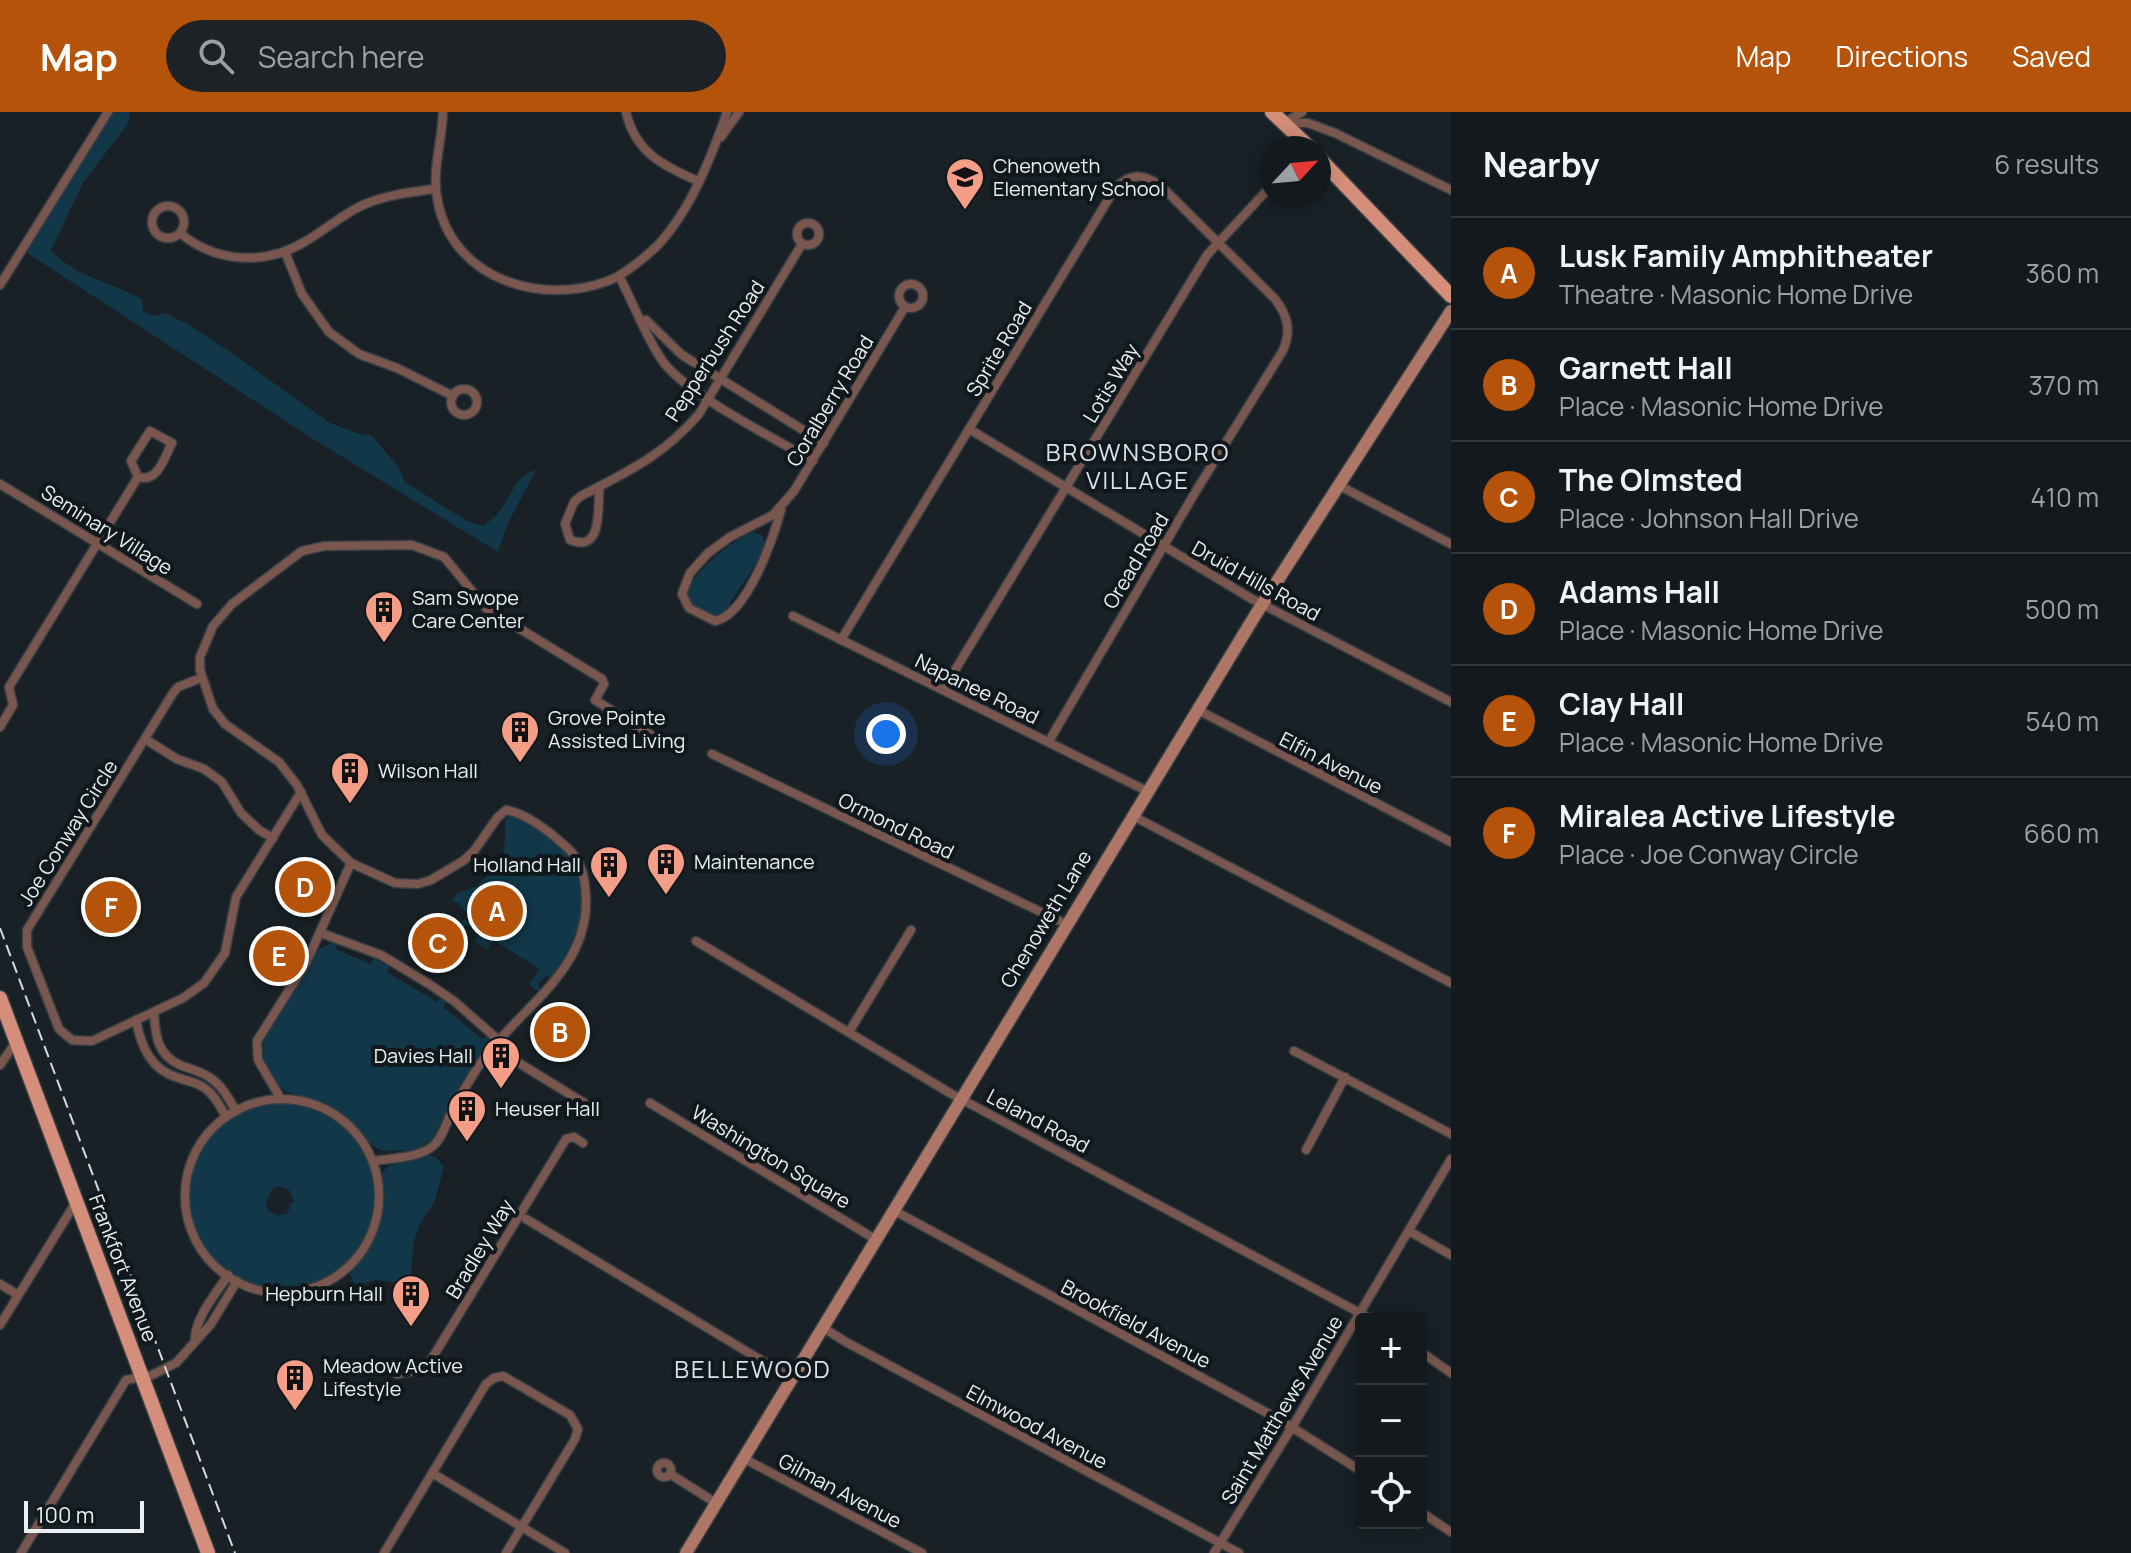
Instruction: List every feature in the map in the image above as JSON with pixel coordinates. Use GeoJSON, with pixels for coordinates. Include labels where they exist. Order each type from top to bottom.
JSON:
{"type":"FeatureCollection","features":[{"type":"Feature","properties":{"kind":"main road"},"geometry":{"type":"LineString","coordinates":[[1272,112],[1298,136]]}},
{"type":"Feature","properties":{"kind":"main road"},"geometry":{"type":"LineString","coordinates":[[1331,171],[1451,296]]}},
{"type":"Feature","properties":{"kind":"main road","name":"Chenoweth Lane"},"geometry":{"type":"LineString","coordinates":[[686,1553],[1147,791],[1451,311]]}},
{"type":"Feature","properties":{"kind":"main road","name":"Frankfort Avenue"},"geometry":{"type":"LineString","coordinates":[[0,998],[208,1553]]}},
{"type":"Feature","properties":{"kind":"street"},"geometry":{"type":"LineString","coordinates":[[0,285],[108,112]]}},
{"type":"Feature","properties":{"kind":"street"},"geometry":{"type":"LineString","coordinates":[[443,112],[435,189],[442,217],[455,243],[476,265],[500,280],[528,288],[567,290],[619,276],[638,263],[667,234],[688,202],[718,141],[727,112]]}},
{"type":"Feature","properties":{"kind":"street"},"geometry":{"type":"LineString","coordinates":[[626,112],[637,142],[649,156],[698,181]]}},
{"type":"Feature","properties":{"kind":"street"},"geometry":{"type":"LineString","coordinates":[[718,141],[739,112]]}},
{"type":"Feature","properties":{"kind":"street"},"geometry":{"type":"LineString","coordinates":[[1284,123],[1302,112]]}},
{"type":"Feature","properties":{"kind":"street"},"geometry":{"type":"LineString","coordinates":[[1284,123],[1308,123],[1335,133],[1451,190]]}},
{"type":"Feature","properties":{"kind":"street","name":"Sprite Road"},"geometry":{"type":"LineString","coordinates":[[841,640],[1121,182],[1136,176],[1148,177],[1218,243]]}},
{"type":"Feature","properties":{"kind":"street"},"geometry":{"type":"LineString","coordinates":[[180,233],[203,249],[233,257],[264,257],[285,252],[363,205],[435,189]]}},
{"type":"Feature","properties":{"kind":"street","name":"Lotis Way"},"geometry":{"type":"LineString","coordinates":[[943,690],[1207,255],[1259,199]]}},
{"type":"Feature","properties":{"kind":"street","name":"Oread Road"},"geometry":{"type":"LineString","coordinates":[[1049,741],[1163,546],[1282,352],[1288,336],[1288,321],[1282,308],[1218,243]]}},
{"type":"Feature","properties":{"kind":"street","name":"Pepperbush Road"},"geometry":{"type":"LineString","coordinates":[[600,486],[598,525],[585,541],[570,540],[565,532],[568,513],[581,496],[654,456],[679,438],[699,414],[802,244]]}},
{"type":"Feature","properties":{"kind":"street"},"geometry":{"type":"LineString","coordinates":[[285,252],[309,307],[335,337],[359,354],[397,368],[453,396]]}},
{"type":"Feature","properties":{"kind":"street"},"geometry":{"type":"LineString","coordinates":[[619,276],[664,363],[686,384],[813,461]]}},
{"type":"Feature","properties":{"kind":"street","name":"Coralberry Road"},"geometry":{"type":"LineString","coordinates":[[781,510],[718,545],[690,573],[682,594],[689,608],[709,620],[728,617],[763,563],[781,510],[905,307]]}},
{"type":"Feature","properties":{"kind":"street"},"geometry":{"type":"LineString","coordinates":[[640,314],[682,355],[824,443]]}},
{"type":"Feature","properties":{"kind":"street","name":"Druid Hills Road"},"geometry":{"type":"LineString","coordinates":[[969,429],[1262,605],[1451,702]]}},
{"type":"Feature","properties":{"kind":"street"},"geometry":{"type":"LineString","coordinates":[[150,431],[172,443],[154,476],[146,480],[138,477],[131,461],[150,431]]}},
{"type":"Feature","properties":{"kind":"street"},"geometry":{"type":"LineString","coordinates":[[0,727],[13,705],[5,689],[138,477]]}},
{"type":"Feature","properties":{"kind":"street","name":"Seminary Village"},"geometry":{"type":"LineString","coordinates":[[0,484],[197,604]]}},
{"type":"Feature","properties":{"kind":"street"},"geometry":{"type":"LineString","coordinates":[[1338,485],[1451,544]]}},
{"type":"Feature","properties":{"kind":"street"},"geometry":{"type":"LineString","coordinates":[[755,525],[766,531],[772,543]]}},
{"type":"Feature","properties":{"kind":"street"},"geometry":{"type":"LineString","coordinates":[[374,1161],[415,1154],[433,1146],[464,1091],[497,1043],[568,964],[579,944],[586,918],[582,869],[572,851],[515,812],[506,810],[474,851],[431,880],[418,884],[395,883],[351,863],[322,835],[301,792],[279,762],[225,724],[211,705],[201,678],[200,657],[213,626],[232,604],[302,551],[324,546],[412,545],[444,557],[486,608],[602,679],[604,684],[595,700],[651,735]]}},
{"type":"Feature","properties":{"kind":"street","name":"Napanee Road"},"geometry":{"type":"LineString","coordinates":[[793,616],[1147,791]]}},
{"type":"Feature","properties":{"kind":"street","name":"Joe Conway Circle"},"geometry":{"type":"LineString","coordinates":[[201,678],[178,687],[27,930],[26,938],[64,1036],[77,1041],[92,1041],[194,991],[215,969],[230,938],[236,898],[301,792]]}},
{"type":"Feature","properties":{"kind":"street","name":"Elfin Avenue"},"geometry":{"type":"LineString","coordinates":[[1198,710],[1451,842]]}},
{"type":"Feature","properties":{"kind":"street"},"geometry":{"type":"LineString","coordinates":[[145,739],[177,759],[204,769],[222,782],[241,813],[273,838]]}},
{"type":"Feature","properties":{"kind":"street","name":"Ormond Road"},"geometry":{"type":"LineString","coordinates":[[712,754],[1066,924]]}},
{"type":"Feature","properties":{"kind":"street"},"geometry":{"type":"LineString","coordinates":[[1133,816],[1451,983]]}},
{"type":"Feature","properties":{"kind":"street"},"geometry":{"type":"LineString","coordinates":[[281,1099],[267,1080],[258,1060],[257,1041],[287,996],[321,933],[351,863]]}},
{"type":"Feature","properties":{"kind":"street"},"geometry":{"type":"LineString","coordinates":[[849,1032],[911,930]]}},
{"type":"Feature","properties":{"kind":"street"},"geometry":{"type":"LineString","coordinates":[[321,933],[385,957],[419,977],[476,1019],[495,1037],[501,1052],[589,1106]]}},
{"type":"Feature","properties":{"kind":"street","name":"Leland Road"},"geometry":{"type":"LineString","coordinates":[[696,941],[961,1098],[1360,1312]]}},
{"type":"Feature","properties":{"kind":"street"},"geometry":{"type":"LineString","coordinates":[[154,1012],[157,1038],[164,1054],[180,1065],[211,1078],[236,1111]]}},
{"type":"Feature","properties":{"kind":"street"},"geometry":{"type":"LineString","coordinates":[[136,1020],[143,1049],[151,1060],[166,1074],[202,1085],[226,1117]]}},
{"type":"Feature","properties":{"kind":"street"},"geometry":{"type":"LineString","coordinates":[[0,1065],[17,1042]]}},
{"type":"Feature","properties":{"kind":"street"},"geometry":{"type":"LineString","coordinates":[[1294,1051],[1451,1134]]}},
{"type":"Feature","properties":{"kind":"street"},"geometry":{"type":"LineString","coordinates":[[1306,1150],[1345,1077]]}},
{"type":"Feature","properties":{"kind":"street"},"geometry":{"type":"LineString","coordinates":[[281,1099],[309,1103],[334,1114],[361,1138],[374,1161],[379,1189],[375,1224],[359,1254],[328,1281],[296,1292],[258,1290],[236,1284],[200,1247],[192,1234],[185,1203],[194,1157],[211,1131],[236,1111],[281,1099]]}},
{"type":"Feature","properties":{"kind":"street","name":"Washington Square"},"geometry":{"type":"LineString","coordinates":[[650,1103],[875,1239]]}},
{"type":"Feature","properties":{"kind":"street","name":"Bradley Way"},"geometry":{"type":"LineString","coordinates":[[397,1374],[418,1370],[431,1360],[566,1139],[574,1137],[583,1143]]}},
{"type":"Feature","properties":{"kind":"street","name":"Saint Matthews Avenue"},"geometry":{"type":"LineString","coordinates":[[1214,1553],[1451,1159]]}},
{"type":"Feature","properties":{"kind":"street"},"geometry":{"type":"LineString","coordinates":[[0,1325],[77,1202]]}},
{"type":"Feature","properties":{"kind":"street","name":"Brookfield Avenue"},"geometry":{"type":"LineString","coordinates":[[893,1210],[1292,1426],[1355,1467]]}},
{"type":"Feature","properties":{"kind":"street"},"geometry":{"type":"LineString","coordinates":[[526,1219],[791,1378]]}},
{"type":"Feature","properties":{"kind":"street"},"geometry":{"type":"LineString","coordinates":[[1409,1231],[1451,1255]]}},
{"type":"Feature","properties":{"kind":"street"},"geometry":{"type":"LineString","coordinates":[[195,1340],[195,1332],[205,1312],[228,1275]]}},
{"type":"Feature","properties":{"kind":"street"},"geometry":{"type":"LineString","coordinates":[[0,1284],[18,1295]]}},
{"type":"Feature","properties":{"kind":"street"},"geometry":{"type":"LineString","coordinates":[[21,1553],[126,1380],[166,1370],[176,1363],[215,1318],[236,1284]]}},
{"type":"Feature","properties":{"kind":"street","name":"Elmwood Avenue"},"geometry":{"type":"LineString","coordinates":[[822,1327],[1239,1553]]}},
{"type":"Feature","properties":{"kind":"street"},"geometry":{"type":"LineString","coordinates":[[1427,1356],[1451,1373]]}},
{"type":"Feature","properties":{"kind":"street"},"geometry":{"type":"LineString","coordinates":[[384,1553],[486,1384],[494,1378],[505,1377],[570,1415],[578,1429],[575,1439],[506,1553]]}},
{"type":"Feature","properties":{"kind":"street","name":"Gilman Avenue"},"geometry":{"type":"LineString","coordinates":[[743,1458],[922,1553]]}},
{"type":"Feature","properties":{"kind":"street"},"geometry":{"type":"LineString","coordinates":[[432,1473],[565,1553]]}},
{"type":"Feature","properties":{"kind":"street"},"geometry":{"type":"LineString","coordinates":[[670,1474],[716,1503]]}},
{"type":"Feature","properties":{"kind":"street"},"geometry":{"type":"LineString","coordinates":[[1427,1516],[1451,1532]]}},
{"type":"Feature","properties":{"kind":"shaded area"},"geometry":{"type":"Polygon","coordinates":[[[113,112],[130,112],[129,122],[83,183],[51,250],[83,273],[142,299],[143,311],[154,316],[166,313],[193,327],[330,423],[372,436],[397,465],[405,482],[467,521],[483,526],[498,513],[523,476],[536,470],[507,525],[498,552],[313,439],[24,251],[113,112]]]}},
{"type":"Feature","properties":{"kind":"shaded area"},"geometry":{"type":"Polygon","coordinates":[[[753,532],[763,536],[765,547],[730,603],[729,610],[716,618],[692,607],[687,597],[689,588],[703,568],[734,542],[753,532]]]}},
{"type":"Feature","properties":{"kind":"shaded area"},"geometry":{"type":"Polygon","coordinates":[[[509,815],[531,824],[564,849],[574,862],[583,892],[577,939],[561,967],[551,978],[546,976],[538,984],[541,989],[538,991],[529,985],[540,969],[493,940],[487,949],[475,942],[480,932],[460,924],[463,920],[467,921],[470,915],[459,907],[460,903],[451,901],[458,893],[477,886],[505,857],[505,826],[509,815]]]}},
{"type":"Feature","properties":{"kind":"shaded area"},"geometry":{"type":"Polygon","coordinates":[[[333,942],[337,944],[335,949],[371,964],[374,958],[389,966],[387,972],[437,1002],[441,998],[446,1001],[443,1007],[482,1039],[489,1038],[488,1046],[432,1140],[416,1150],[382,1151],[370,1144],[354,1124],[327,1104],[287,1092],[277,1085],[264,1064],[263,1041],[319,949],[333,942]]]}},
{"type":"Feature","properties":{"kind":"shaded area"},"geometry":{"type":"Polygon","coordinates":[[[288,1103],[329,1117],[357,1142],[371,1173],[374,1207],[365,1239],[345,1267],[315,1284],[275,1289],[237,1279],[210,1257],[194,1227],[189,1193],[196,1160],[215,1131],[246,1111],[288,1103]],[[278,1186],[272,1189],[266,1204],[269,1211],[286,1214],[289,1204],[294,1202],[289,1190],[278,1186]]]}},
{"type":"Feature","properties":{"kind":"shaded area"},"geometry":{"type":"Polygon","coordinates":[[[428,1154],[444,1166],[435,1201],[421,1222],[414,1241],[410,1284],[402,1291],[393,1282],[376,1280],[364,1284],[366,1290],[360,1288],[350,1274],[371,1244],[378,1226],[383,1205],[382,1176],[385,1169],[394,1162],[428,1154]]]}},
{"type":"Feature","properties":{"kind":"railway"},"geometry":{"type":"LineString","coordinates":[[0,928],[235,1553]]}},
{"type":"Feature","properties":{"kind":"place","name":"Chenoweth Elementary School"},"geometry":{"type":"Point","coordinates":[965,211]}},
{"type":"Feature","properties":{"kind":"place","name":"Sam Swope Care Center"},"geometry":{"type":"Point","coordinates":[384,644]}},
{"type":"Feature","properties":{"kind":"place","name":"Grove Pointe Assisted Living"},"geometry":{"type":"Point","coordinates":[520,764]}},
{"type":"Feature","properties":{"kind":"place","name":"Wilson Hall"},"geometry":{"type":"Point","coordinates":[350,805]}},
{"type":"Feature","properties":{"kind":"place","name":"Adams Hall"},"geometry":{"type":"Point","coordinates":[305,887]}},
{"type":"Feature","properties":{"kind":"place","name":"Maintenance"},"geometry":{"type":"Point","coordinates":[666,896]}},
{"type":"Feature","properties":{"kind":"place","name":"Holland Hall"},"geometry":{"type":"Point","coordinates":[609,899]}},
{"type":"Feature","properties":{"kind":"place","name":"Miralea Active Lifestyle"},"geometry":{"type":"Point","coordinates":[111,907]}},
{"type":"Feature","properties":{"kind":"place","name":"Lusk Family Amphitheater"},"geometry":{"type":"Point","coordinates":[497,911]}},
{"type":"Feature","properties":{"kind":"place","name":"The Olmsted"},"geometry":{"type":"Point","coordinates":[438,943]}},
{"type":"Feature","properties":{"kind":"place","name":"Clay Hall"},"geometry":{"type":"Point","coordinates":[279,956]}},
{"type":"Feature","properties":{"kind":"place","name":"Garnett Hall"},"geometry":{"type":"Point","coordinates":[560,1032]}},
{"type":"Feature","properties":{"kind":"place","name":"Davies Hall"},"geometry":{"type":"Point","coordinates":[501,1090]}},
{"type":"Feature","properties":{"kind":"place","name":"Heuser Hall"},"geometry":{"type":"Point","coordinates":[467,1143]}},
{"type":"Feature","properties":{"kind":"place","name":"Hepburn Hall"},"geometry":{"type":"Point","coordinates":[411,1328]}},
{"type":"Feature","properties":{"kind":"place","name":"Meadow Active Lifestyle"},"geometry":{"type":"Point","coordinates":[295,1412]}},
{"type":"Feature","properties":{"kind":"district","name":"BROWNSBORO VILLAGE"},"geometry":{"type":"Point","coordinates":[1138,467]}},
{"type":"Feature","properties":{"kind":"district","name":"BELLEWOOD"},"geometry":{"type":"Point","coordinates":[753,1370]}}]}
